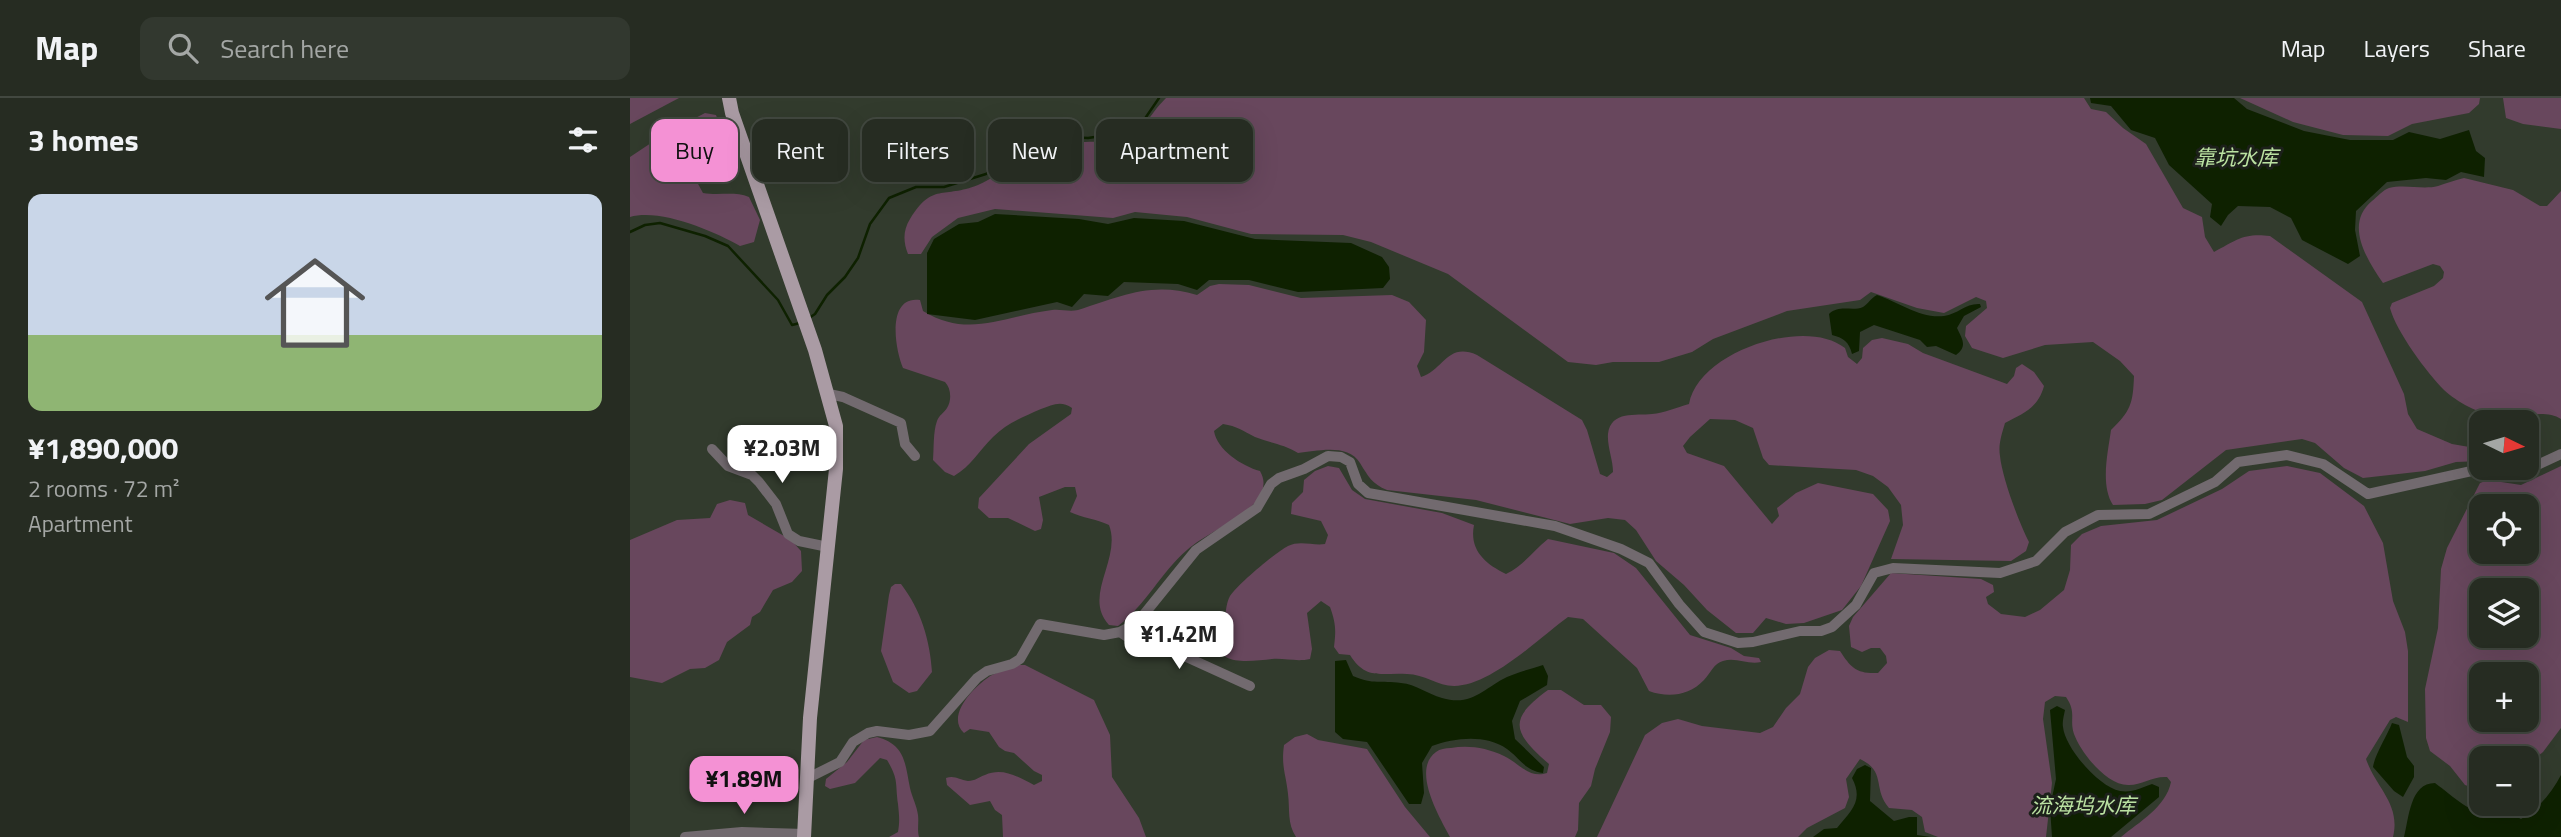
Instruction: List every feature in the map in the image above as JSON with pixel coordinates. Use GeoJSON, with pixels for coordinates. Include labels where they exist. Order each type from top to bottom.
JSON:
{"type":"FeatureCollection","features":[{"type":"Feature","properties":{"kind":"main road"},"geometry":{"type":"LineString","coordinates":[[729,98],[812,340],[836,426],[837,446],[813,693],[804,835]]}},
{"type":"Feature","properties":{"kind":"street"},"geometry":{"type":"LineString","coordinates":[[829,394],[843,397],[901,423],[905,444],[915,456]]}},
{"type":"Feature","properties":{"kind":"street"},"geometry":{"type":"LineString","coordinates":[[712,449],[728,466],[752,475],[759,482],[776,505],[788,534],[799,541],[828,547]]}},
{"type":"Feature","properties":{"kind":"street"},"geometry":{"type":"LineString","coordinates":[[808,778],[840,762],[853,742],[868,733],[930,732],[976,678],[986,671],[1020,659],[1040,624],[1104,635],[1120,632],[1137,623],[1196,550],[1257,508],[1271,484],[1328,456],[1341,457],[1350,462],[1358,484],[1368,493],[1555,526],[1621,549],[1649,563],[1704,632],[1745,643],[1800,631],[1821,631],[1832,626],[1856,605],[1871,578],[1879,570],[1893,568],[2000,573],[2036,561],[2065,532],[2098,515],[2149,514],[2215,482],[2238,462],[2287,455],[2323,464],[2368,494],[2476,470],[2518,474],[2561,454]]}},
{"type":"Feature","properties":{"kind":"street"},"geometry":{"type":"LineString","coordinates":[[1120,632],[1135,642],[1182,655],[1250,686]]}},
{"type":"Feature","properties":{"kind":"street"},"geometry":{"type":"LineString","coordinates":[[685,837],[742,832],[804,835]]}},
{"type":"Feature","properties":{"kind":"shaded area"},"geometry":{"type":"Polygon","coordinates":[[[630,98],[679,98],[630,124],[630,98]]]}},
{"type":"Feature","properties":{"kind":"shaded area"},"geometry":{"type":"Polygon","coordinates":[[[1166,98],[2084,98],[2091,109],[2106,112],[2146,144],[2183,208],[2202,217],[2205,237],[2214,252],[2246,237],[2270,236],[2362,302],[2404,394],[2408,414],[2417,429],[2452,444],[2469,447],[2469,461],[2456,462],[2425,471],[2363,478],[2344,468],[2315,443],[2302,439],[2226,450],[2162,500],[2145,504],[2113,505],[2106,478],[2111,430],[2130,406],[2134,376],[2120,361],[2093,342],[2045,345],[2003,358],[1972,348],[1965,336],[1966,326],[1987,308],[1986,301],[1976,297],[1944,313],[1917,308],[1871,292],[1860,300],[1787,311],[1713,339],[1692,352],[1659,362],[1613,362],[1596,365],[1568,362],[1448,274],[1371,242],[1343,235],[1251,234],[1187,217],[1135,212],[1113,218],[995,209],[958,218],[932,237],[921,254],[908,254],[904,236],[906,227],[925,200],[940,193],[966,189],[988,179],[988,182],[1082,182],[1082,142],[1096,142],[1096,182],[1253,182],[1253,119],[1148,119],[1166,98]]]}},
{"type":"Feature","properties":{"kind":"shaded area"},"geometry":{"type":"Polygon","coordinates":[[[2240,98],[2480,98],[2479,104],[2469,113],[2412,124],[2388,136],[2343,135],[2293,122],[2240,98]]]}},
{"type":"Feature","properties":{"kind":"shaded area"},"geometry":{"type":"Polygon","coordinates":[[[2503,98],[2561,98],[2561,129],[2523,124],[2506,118],[2503,98]]]}},
{"type":"Feature","properties":{"kind":"shaded area"},"geometry":{"type":"Polygon","coordinates":[[[705,113],[716,115],[718,119],[694,119],[705,113]]]}},
{"type":"Feature","properties":{"kind":"shaded area"},"geometry":{"type":"Polygon","coordinates":[[[651,143],[651,182],[697,182],[703,193],[749,197],[760,220],[754,242],[740,246],[702,228],[671,218],[642,215],[630,217],[630,157],[651,143]]]}},
{"type":"Feature","properties":{"kind":"shaded area"},"geometry":{"type":"Polygon","coordinates":[[[2464,178],[2513,190],[2540,206],[2547,206],[2561,191],[2561,419],[2539,414],[2539,410],[2476,410],[2469,407],[2437,383],[2413,351],[2393,317],[2390,308],[2392,303],[2434,286],[2443,278],[2444,272],[2440,266],[2433,264],[2383,283],[2365,253],[2359,231],[2360,220],[2372,201],[2389,188],[2438,186],[2464,178]]]}},
{"type":"Feature","properties":{"kind":"shaded area"},"geometry":{"type":"Polygon","coordinates":[[[1249,285],[1301,298],[1392,295],[1409,302],[1426,320],[1424,352],[1417,366],[1421,377],[1429,374],[1452,354],[1467,352],[1477,355],[1582,420],[1600,474],[1607,477],[1613,472],[1608,434],[1614,421],[1625,416],[1657,413],[1689,404],[1697,385],[1712,369],[1755,344],[1805,336],[1827,339],[1845,348],[1848,357],[1857,364],[1862,358],[1863,348],[1872,340],[1882,338],[1908,344],[1923,353],[2007,384],[2014,376],[2016,368],[2022,364],[2034,372],[2044,386],[2034,405],[2005,423],[2000,452],[2007,487],[2029,542],[2026,551],[2011,561],[1891,559],[1903,525],[1901,505],[1888,487],[1873,476],[1856,470],[1769,465],[1763,458],[1753,428],[1735,420],[1710,419],[1683,446],[1687,453],[1724,466],[1772,524],[1779,516],[1777,508],[1796,493],[1818,483],[1873,494],[1888,510],[1890,521],[1861,586],[1842,610],[1804,623],[1786,624],[1766,618],[1753,633],[1736,633],[1707,610],[1656,561],[1636,530],[1625,520],[1608,518],[1570,524],[1476,500],[1387,490],[1374,482],[1355,457],[1348,453],[1323,450],[1298,453],[1223,424],[1214,431],[1220,445],[1231,456],[1260,471],[1264,482],[1263,489],[1251,507],[1187,550],[1128,618],[1118,626],[1109,625],[1099,602],[1111,551],[1109,525],[1070,512],[1077,496],[1075,487],[1065,487],[1039,497],[1043,520],[1041,529],[1035,531],[1008,518],[989,518],[978,508],[979,498],[1029,444],[1071,414],[1072,408],[1064,404],[1053,405],[1016,421],[993,437],[960,472],[954,476],[945,472],[933,460],[934,440],[937,421],[949,405],[950,391],[945,382],[903,368],[897,349],[898,315],[902,306],[909,301],[920,300],[923,311],[956,324],[971,325],[1052,310],[1078,310],[1150,290],[1180,291],[1197,295],[1210,286],[1249,285]]]}},
{"type":"Feature","properties":{"kind":"shaded area"},"geometry":{"type":"Polygon","coordinates":[[[1328,466],[1339,468],[1352,490],[1365,499],[1442,513],[1474,525],[1476,549],[1491,566],[1506,574],[1548,539],[1614,553],[1636,568],[1690,635],[1731,648],[1744,656],[1759,658],[1761,662],[1723,661],[1692,689],[1671,695],[1656,693],[1649,691],[1637,668],[1583,619],[1568,617],[1499,670],[1468,684],[1454,686],[1413,675],[1375,674],[1362,669],[1350,655],[1339,654],[1334,647],[1335,627],[1330,607],[1321,601],[1307,613],[1312,649],[1310,659],[1245,661],[1228,658],[1218,647],[1218,635],[1229,599],[1235,590],[1288,546],[1297,543],[1325,544],[1328,535],[1321,521],[1291,514],[1292,503],[1303,492],[1304,480],[1315,471],[1328,466]]]}},
{"type":"Feature","properties":{"kind":"shaded area"},"geometry":{"type":"Polygon","coordinates":[[[2287,466],[2320,473],[2364,506],[2383,543],[2393,601],[2405,632],[2408,651],[2408,722],[2396,717],[2390,720],[2366,759],[2391,805],[2395,825],[2393,837],[2121,837],[2158,806],[2171,782],[2167,777],[2129,785],[2112,780],[2096,767],[2077,742],[2071,707],[2066,697],[2055,696],[2045,702],[2043,719],[2052,783],[2046,837],[1938,837],[1925,832],[1922,817],[1912,810],[1889,808],[1881,794],[1874,769],[1860,759],[1846,779],[1849,797],[1845,808],[1807,828],[1798,837],[1597,837],[1645,735],[1662,723],[1678,719],[1702,726],[1760,733],[1773,727],[1800,694],[1808,667],[1815,658],[1829,650],[1840,651],[1851,666],[1860,671],[1878,673],[1887,663],[1886,656],[1880,648],[1862,652],[1851,647],[1849,626],[1853,617],[1891,573],[1981,579],[1993,585],[1994,592],[1986,597],[1988,604],[2001,614],[2025,617],[2040,610],[2064,590],[2070,570],[2071,545],[2082,534],[2101,526],[2157,520],[2222,489],[2249,471],[2287,466]]]}},
{"type":"Feature","properties":{"kind":"shaded area"},"geometry":{"type":"Polygon","coordinates":[[[2561,466],[2561,728],[2539,755],[2539,746],[2469,746],[2469,786],[2450,766],[2430,751],[2426,738],[2425,689],[2438,628],[2441,569],[2447,548],[2469,505],[2469,564],[2539,564],[2539,494],[2474,494],[2480,483],[2488,480],[2521,485],[2539,480],[2539,476],[2561,466]]]}},
{"type":"Feature","properties":{"kind":"shaded area"},"geometry":{"type":"Polygon","coordinates":[[[730,500],[745,503],[748,515],[791,540],[801,551],[802,571],[792,582],[773,590],[760,612],[752,617],[750,625],[727,642],[719,660],[705,668],[690,669],[662,683],[630,677],[630,540],[677,520],[710,518],[717,504],[730,500]]]}},
{"type":"Feature","properties":{"kind":"shaded area"},"geometry":{"type":"Polygon","coordinates":[[[895,584],[901,584],[919,615],[931,660],[932,672],[917,691],[909,693],[893,682],[881,651],[889,595],[895,584]]]}},
{"type":"Feature","properties":{"kind":"shaded area"},"geometry":{"type":"Polygon","coordinates":[[[1025,665],[1094,700],[1110,735],[1112,777],[1139,818],[1146,837],[1003,837],[1002,815],[990,801],[970,805],[947,785],[946,778],[970,781],[998,772],[1010,774],[1034,785],[1042,781],[1042,775],[1014,753],[999,747],[989,732],[970,729],[964,733],[959,726],[960,710],[971,693],[992,675],[1025,665]]]}},
{"type":"Feature","properties":{"kind":"shaded area"},"geometry":{"type":"Polygon","coordinates":[[[1548,690],[1561,690],[1584,705],[1601,705],[1611,717],[1610,732],[1591,786],[1579,803],[1578,830],[1575,837],[1450,837],[1430,794],[1426,770],[1429,760],[1441,749],[1471,747],[1498,753],[1529,772],[1547,773],[1549,764],[1528,743],[1520,726],[1526,709],[1548,690]]]}},
{"type":"Feature","properties":{"kind":"shaded area"},"geometry":{"type":"Polygon","coordinates":[[[1307,734],[1318,740],[1367,749],[1405,807],[1430,837],[1296,837],[1290,821],[1283,753],[1284,745],[1295,737],[1307,734]]]}},
{"type":"Feature","properties":{"kind":"shaded area"},"geometry":{"type":"Polygon","coordinates":[[[877,737],[894,745],[905,763],[917,812],[919,837],[889,837],[898,832],[899,818],[895,777],[887,760],[880,758],[855,783],[830,789],[825,786],[826,779],[847,762],[864,740],[877,737]]]}},
{"type":"Feature","properties":{"kind":"water","name":"靠坑水库"},"geometry":{"type":"Polygon","coordinates":[[[2090,98],[2234,98],[2247,109],[2304,131],[2350,140],[2393,140],[2409,132],[2440,139],[2469,130],[2476,151],[2485,158],[2484,177],[2461,172],[2446,180],[2426,178],[2387,182],[2356,211],[2355,230],[2360,256],[2348,264],[2302,240],[2291,218],[2270,207],[2238,206],[2221,226],[2210,217],[2212,204],[2169,165],[2155,138],[2131,130],[2111,106],[2091,103],[2090,98]]]}},
{"type":"Feature","properties":{"kind":"water"},"geometry":{"type":"Polygon","coordinates":[[[995,214],[1079,219],[1108,224],[1134,218],[1184,221],[1255,239],[1351,243],[1382,257],[1389,267],[1390,279],[1383,288],[1298,292],[1249,280],[1209,280],[1197,290],[1178,284],[1124,282],[1108,296],[1084,294],[1072,307],[1057,302],[975,320],[927,314],[927,253],[934,239],[959,224],[978,222],[995,214]]]}},
{"type":"Feature","properties":{"kind":"water"},"geometry":{"type":"Polygon","coordinates":[[[1877,295],[1918,313],[1935,316],[1949,315],[1975,304],[1980,304],[1981,307],[1964,316],[1957,328],[1963,345],[1956,355],[1936,346],[1927,347],[1920,340],[1874,325],[1860,332],[1859,351],[1852,354],[1845,341],[1832,335],[1829,314],[1837,309],[1863,307],[1877,295]]]}},
{"type":"Feature","properties":{"kind":"water"},"geometry":{"type":"Polygon","coordinates":[[[1346,660],[1353,676],[1360,679],[1406,684],[1452,700],[1470,698],[1507,677],[1543,665],[1548,676],[1547,685],[1520,701],[1512,721],[1515,739],[1544,767],[1543,773],[1527,767],[1498,744],[1480,739],[1450,741],[1432,746],[1422,763],[1424,793],[1421,804],[1409,804],[1367,742],[1343,739],[1335,732],[1335,661],[1346,660]]]}},
{"type":"Feature","properties":{"kind":"water","name":"流海坞水库"},"geometry":{"type":"Polygon","coordinates":[[[2057,706],[2065,710],[2065,736],[2076,755],[2093,775],[2120,791],[2136,790],[2152,784],[2159,787],[2159,797],[2111,837],[2052,837],[2050,807],[2056,779],[2050,710],[2057,706]]]}},
{"type":"Feature","properties":{"kind":"water"},"geometry":{"type":"Polygon","coordinates":[[[2392,723],[2399,725],[2407,757],[2414,766],[2414,777],[2403,797],[2394,791],[2373,767],[2392,723]]]}},
{"type":"Feature","properties":{"kind":"water"},"geometry":{"type":"Polygon","coordinates":[[[1865,765],[1871,768],[1870,801],[1894,821],[1917,817],[1917,835],[1931,837],[1813,837],[1824,829],[1837,828],[1851,811],[1857,793],[1852,778],[1857,769],[1865,765]]]}},
{"type":"Feature","properties":{"kind":"water"},"geometry":{"type":"Polygon","coordinates":[[[2561,775],[2561,837],[2404,837],[2412,803],[2420,789],[2427,785],[2435,783],[2469,807],[2469,816],[2515,816],[2521,819],[2525,816],[2539,816],[2539,805],[2561,775]]]}},
{"type":"Feature","properties":{"kind":"waterway"},"geometry":{"type":"LineString","coordinates":[[809,318],[815,314],[858,258],[870,224],[889,198],[916,187],[944,187],[986,174],[1027,143],[1046,136],[1088,138],[1122,133],[1144,120],[1159,98]]}},
{"type":"Feature","properties":{"kind":"waterway"},"geometry":{"type":"LineString","coordinates":[[630,232],[645,225],[660,223],[705,236],[728,246],[778,300],[792,325],[800,323]]}}]}
